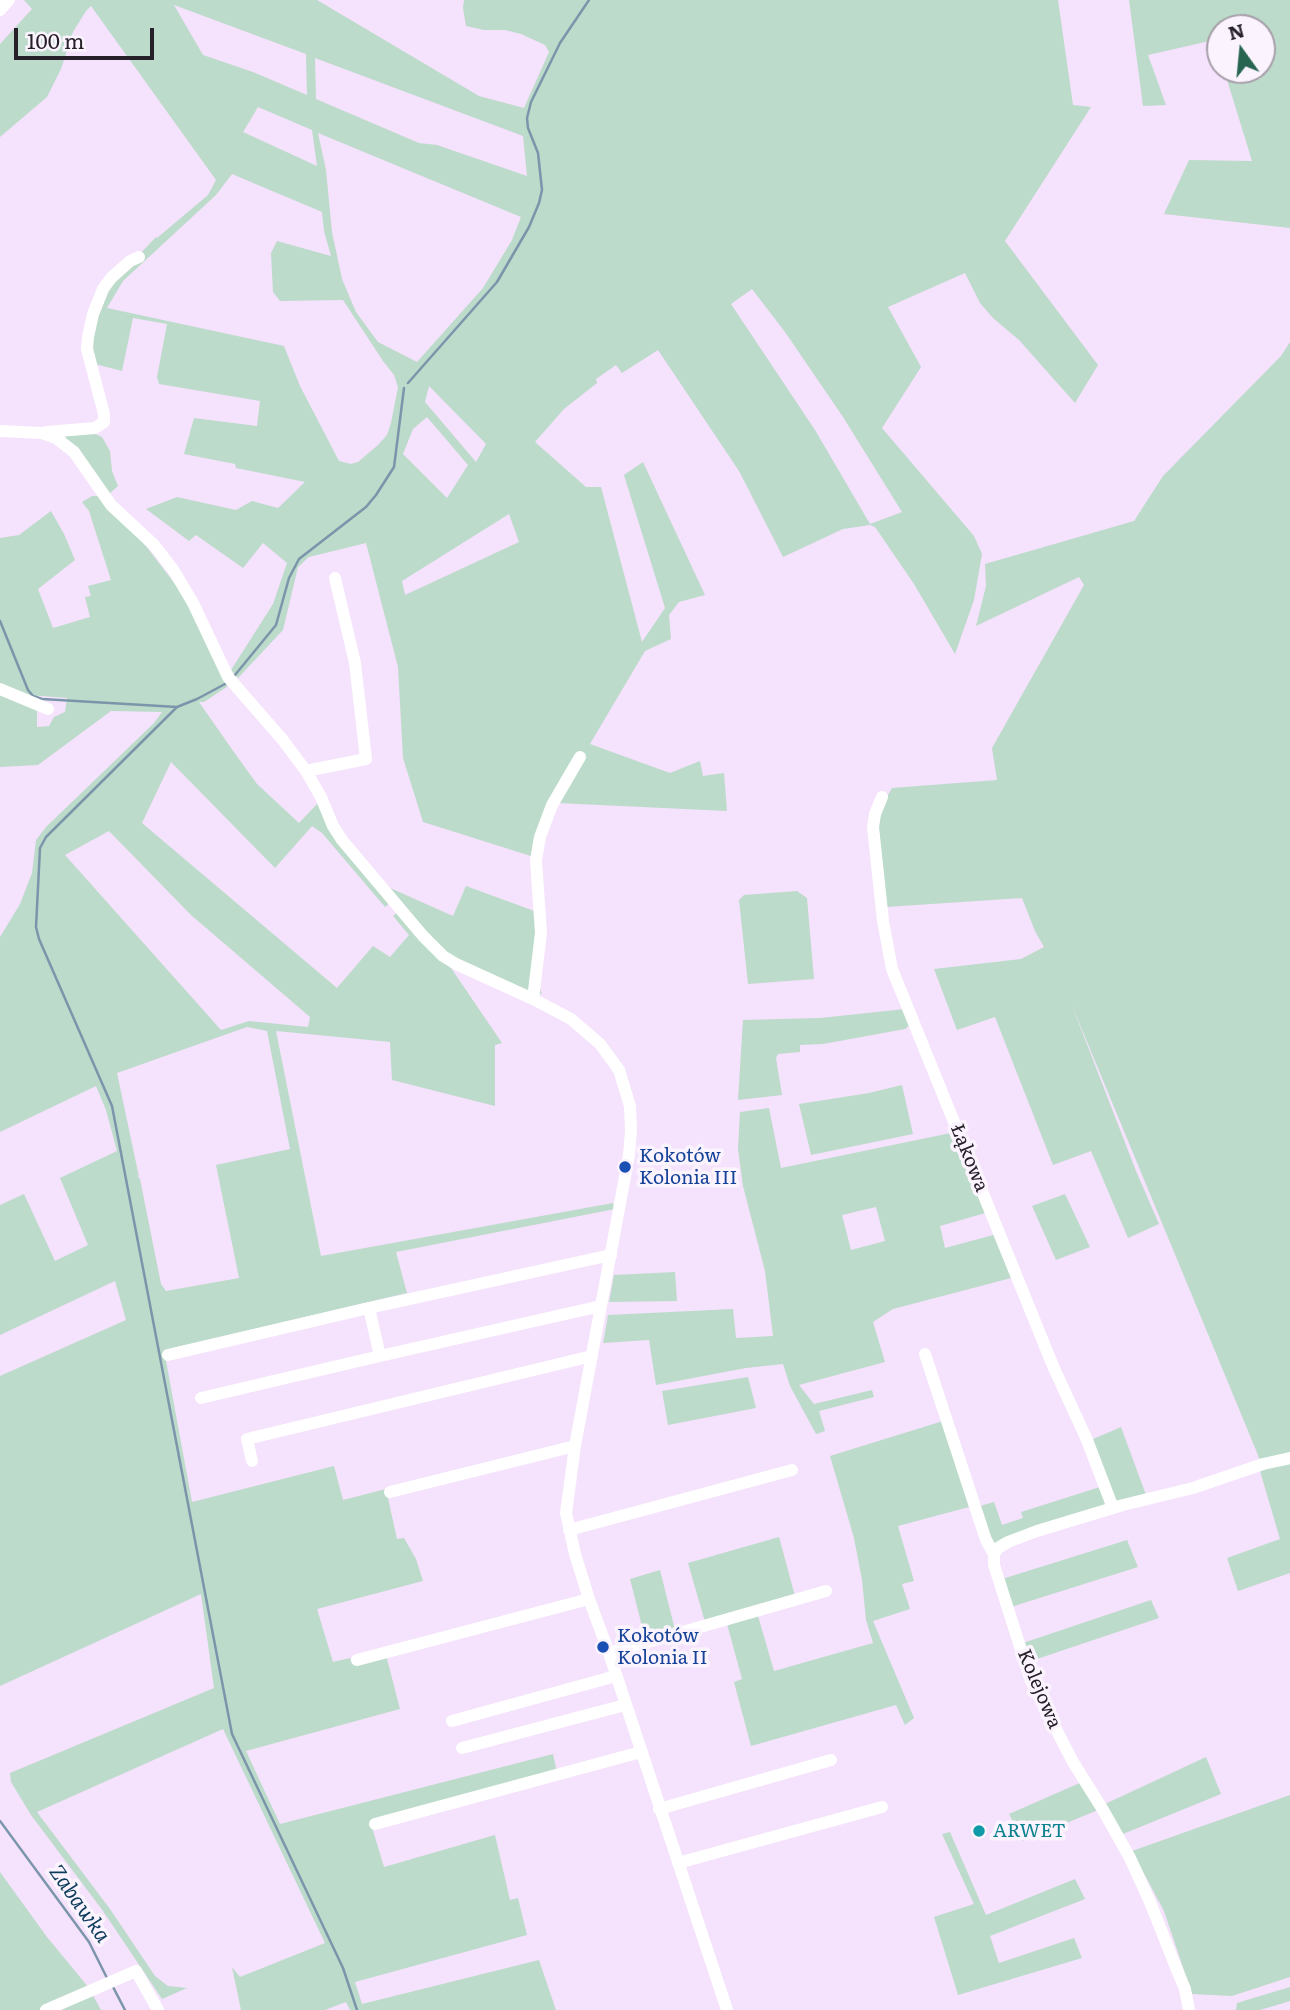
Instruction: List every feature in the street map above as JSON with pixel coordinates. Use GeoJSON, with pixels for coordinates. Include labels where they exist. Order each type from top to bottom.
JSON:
{"type":"FeatureCollection","features":[{"type":"Feature","properties":{"kind":"street"},"geometry":{"type":"LineString","coordinates":[[0,10],[9,0]]}},
{"type":"Feature","properties":{"kind":"street"},"geometry":{"type":"LineString","coordinates":[[0,431],[42,433],[95,428],[104,422],[87,349],[89,330],[103,289],[131,261],[139,257]]}},
{"type":"Feature","properties":{"kind":"street"},"geometry":{"type":"LineString","coordinates":[[42,433],[56,438],[74,452],[111,505],[154,545],[174,571],[193,603],[228,677],[306,771],[342,840],[436,949],[466,970],[571,1019],[600,1044],[613,1059],[623,1079],[630,1107],[631,1131],[626,1181],[575,1446],[566,1513],[589,1599],[727,2010]]}},
{"type":"Feature","properties":{"kind":"street"},"geometry":{"type":"LineString","coordinates":[[306,771],[366,759],[355,663],[335,579]]}},
{"type":"Feature","properties":{"kind":"street"},"geometry":{"type":"LineString","coordinates":[[0,689],[48,709]]}},
{"type":"Feature","properties":{"kind":"street"},"geometry":{"type":"LineString","coordinates":[[533,999],[541,933],[536,860],[540,837],[552,804],[580,757]]}},
{"type":"Feature","properties":{"kind":"street","name":"Łąkowa"},"geometry":{"type":"LineString","coordinates":[[882,797],[875,814],[874,837],[883,921],[892,969],[1113,1508]]}},
{"type":"Feature","properties":{"kind":"street"},"geometry":{"type":"LineString","coordinates":[[168,1355],[611,1255]]}},
{"type":"Feature","properties":{"kind":"street"},"geometry":{"type":"LineString","coordinates":[[201,1398],[601,1306]]}},
{"type":"Feature","properties":{"kind":"street"},"geometry":{"type":"LineString","coordinates":[[369,1308],[380,1356]]}},
{"type":"Feature","properties":{"kind":"street","name":"Kolejowa"},"geometry":{"type":"LineString","coordinates":[[925,1354],[986,1540],[994,1555],[994,1565],[1031,1681],[1073,1762],[1130,1858],[1185,1989],[1189,2010]]}},
{"type":"Feature","properties":{"kind":"street"},"geometry":{"type":"LineString","coordinates":[[252,1461],[247,1439],[592,1356]]}},
{"type":"Feature","properties":{"kind":"street"},"geometry":{"type":"LineString","coordinates":[[390,1492],[575,1446]]}},
{"type":"Feature","properties":{"kind":"street"},"geometry":{"type":"LineString","coordinates":[[994,1555],[1002,1545],[1018,1538],[1290,1458]]}},
{"type":"Feature","properties":{"kind":"street"},"geometry":{"type":"LineString","coordinates":[[569,1530],[792,1469]]}},
{"type":"Feature","properties":{"kind":"street"},"geometry":{"type":"LineString","coordinates":[[609,1653],[827,1591]]}},
{"type":"Feature","properties":{"kind":"street"},"geometry":{"type":"LineString","coordinates":[[357,1660],[589,1599]]}},
{"type":"Feature","properties":{"kind":"street"},"geometry":{"type":"LineString","coordinates":[[452,1721],[616,1676]]}},
{"type":"Feature","properties":{"kind":"street"},"geometry":{"type":"LineString","coordinates":[[462,1748],[625,1705]]}},
{"type":"Feature","properties":{"kind":"street"},"geometry":{"type":"LineString","coordinates":[[375,1824],[640,1752]]}},
{"type":"Feature","properties":{"kind":"street"},"geometry":{"type":"LineString","coordinates":[[659,1809],[831,1760]]}},
{"type":"Feature","properties":{"kind":"street"},"geometry":{"type":"LineString","coordinates":[[678,1863],[882,1807]]}},
{"type":"Feature","properties":{"kind":"street"},"geometry":{"type":"LineString","coordinates":[[46,2010],[136,1970],[158,2010]]}},
{"type":"Feature","properties":{"kind":"green space"},"geometry":{"type":"Polygon","coordinates":[[[24,0],[317,0],[479,96],[524,108],[549,52],[545,45],[521,34],[466,26],[464,0],[1058,0],[1073,105],[1091,107],[1005,241],[1098,365],[1075,403],[1019,340],[980,303],[965,273],[888,307],[921,367],[882,428],[974,536],[982,554],[974,600],[955,654],[914,584],[875,527],[870,525],[843,529],[783,557],[739,471],[658,350],[622,373],[616,365],[596,379],[597,383],[564,409],[535,442],[586,487],[601,487],[642,642],[665,608],[624,475],[643,462],[705,595],[679,602],[669,615],[671,639],[645,651],[590,744],[670,773],[700,761],[703,776],[724,773],[727,811],[557,803],[542,849],[542,994],[464,964],[439,946],[390,888],[453,916],[466,886],[537,912],[534,857],[423,822],[403,758],[398,667],[366,543],[309,557],[298,567],[283,630],[238,678],[231,670],[273,604],[287,563],[263,543],[243,568],[196,535],[189,541],[146,509],[177,497],[236,510],[252,501],[278,508],[305,482],[184,454],[194,418],[257,426],[260,401],[159,384],[157,377],[167,324],[133,318],[122,371],[95,364],[93,347],[93,329],[112,283],[156,237],[208,195],[216,180],[91,6],[73,32],[61,69],[47,97],[0,137],[0,44],[32,9],[24,0]],[[174,5],[203,55],[307,95],[306,54],[174,5]],[[315,58],[316,99],[419,143],[437,145],[527,176],[523,136],[315,58]],[[258,107],[243,132],[317,166],[312,130],[258,107]],[[318,133],[326,170],[332,232],[342,279],[356,312],[378,342],[417,362],[483,288],[512,240],[521,217],[318,133]],[[232,174],[216,195],[123,281],[107,308],[284,346],[300,386],[339,461],[351,464],[358,462],[387,435],[398,387],[394,375],[343,300],[280,301],[273,292],[271,253],[277,241],[331,256],[322,212],[232,174]],[[752,289],[731,304],[815,430],[870,524],[902,512],[843,417],[752,289]],[[429,386],[425,402],[476,462],[486,444],[429,386]],[[427,417],[413,429],[403,454],[447,498],[468,465],[427,417]],[[509,514],[402,581],[405,595],[519,542],[509,514]]]}},
{"type":"Feature","properties":{"kind":"green space"},"geometry":{"type":"Polygon","coordinates":[[[1129,0],[1290,0],[1290,228],[1164,214],[1189,160],[1252,161],[1228,84],[1276,84],[1276,14],[1206,14],[1206,42],[1148,55],[1166,105],[1143,106],[1129,0]]]}},
{"type":"Feature","properties":{"kind":"green space"},"geometry":{"type":"Polygon","coordinates":[[[1290,342],[1290,1573],[1238,1591],[1227,1558],[1280,1539],[1260,1471],[1262,1470],[1258,1455],[1071,1003],[1159,1224],[1128,1238],[1091,1151],[1053,1165],[995,1017],[957,1030],[934,969],[1021,959],[1044,947],[1022,898],[886,907],[878,825],[880,809],[892,788],[997,780],[992,748],[1084,585],[1079,577],[976,626],[986,586],[985,564],[1134,521],[1163,476],[1281,356],[1290,342]]]}},
{"type":"Feature","properties":{"kind":"green space"},"geometry":{"type":"Polygon","coordinates":[[[93,433],[102,437],[110,451],[112,471],[118,486],[108,495],[65,437],[93,433]]]}},
{"type":"Feature","properties":{"kind":"green space"},"geometry":{"type":"Polygon","coordinates":[[[92,496],[98,496],[142,541],[182,593],[228,686],[204,702],[199,702],[257,784],[299,823],[318,803],[390,903],[385,907],[322,833],[312,826],[275,868],[171,762],[142,823],[337,988],[373,946],[390,957],[409,935],[393,916],[398,912],[451,968],[502,1043],[495,1045],[495,1106],[392,1080],[390,1042],[276,1031],[321,1256],[613,1203],[615,1209],[396,1252],[407,1293],[164,1350],[192,1502],[334,1466],[343,1500],[386,1489],[397,1539],[404,1538],[416,1559],[423,1581],[317,1609],[333,1662],[350,1658],[352,1664],[386,1655],[400,1709],[246,1751],[280,1824],[553,1754],[557,1772],[371,1824],[384,1867],[495,1835],[510,1900],[518,1898],[527,1935],[355,1982],[362,2004],[539,1960],[556,2010],[350,2010],[346,2002],[325,2010],[241,2010],[232,1967],[240,1977],[325,1943],[223,1729],[37,1812],[110,1909],[155,1976],[168,1986],[187,1988],[162,1999],[103,1911],[31,1815],[11,1782],[10,1773],[214,1688],[201,1594],[0,1686],[0,1376],[126,1320],[115,1281],[0,1335],[0,1205],[24,1194],[55,1261],[88,1245],[60,1178],[117,1151],[106,1110],[96,1086],[0,1132],[0,937],[20,904],[32,873],[36,840],[162,712],[111,711],[38,765],[0,767],[0,693],[37,709],[37,727],[49,726],[54,717],[65,712],[67,698],[28,695],[0,685],[0,538],[19,535],[51,511],[75,560],[38,589],[53,628],[90,617],[85,597],[91,596],[88,586],[111,580],[89,511],[82,502],[92,496]],[[109,831],[65,855],[221,1030],[249,1021],[308,1027],[310,1017],[191,915],[109,831]],[[247,1027],[117,1073],[139,1177],[135,1174],[140,1179],[161,1284],[166,1291],[239,1278],[216,1165],[290,1149],[267,1031],[247,1027]]]}},
{"type":"Feature","properties":{"kind":"green space"},"geometry":{"type":"Polygon","coordinates":[[[797,891],[807,898],[814,979],[748,984],[739,900],[744,895],[797,891]]]}},
{"type":"Feature","properties":{"kind":"green space"},"geometry":{"type":"Polygon","coordinates":[[[905,1009],[911,1024],[905,1029],[823,1044],[800,1045],[800,1052],[778,1054],[776,1058],[782,1095],[738,1100],[743,1020],[820,1018],[905,1009]]]}},
{"type":"Feature","properties":{"kind":"green space"},"geometry":{"type":"Polygon","coordinates":[[[902,1085],[913,1134],[811,1155],[799,1104],[902,1085]]]}},
{"type":"Feature","properties":{"kind":"green space"},"geometry":{"type":"Polygon","coordinates":[[[769,1108],[781,1168],[951,1133],[957,1135],[989,1212],[940,1226],[945,1248],[997,1234],[1015,1277],[893,1309],[873,1322],[885,1362],[799,1385],[814,1404],[872,1390],[874,1397],[819,1411],[825,1431],[816,1434],[790,1386],[783,1364],[656,1385],[649,1340],[603,1343],[608,1315],[733,1309],[736,1338],[773,1336],[765,1271],[743,1186],[738,1149],[740,1112],[769,1108]],[[876,1207],[842,1215],[851,1250],[885,1241],[876,1207]]]}},
{"type":"Feature","properties":{"kind":"green space"},"geometry":{"type":"Polygon","coordinates":[[[1065,1194],[1090,1247],[1056,1260],[1032,1206],[1065,1194]]]}},
{"type":"Feature","properties":{"kind":"green space"},"geometry":{"type":"Polygon","coordinates":[[[675,1272],[677,1301],[609,1302],[614,1275],[675,1272]]]}},
{"type":"Feature","properties":{"kind":"green space"},"geometry":{"type":"Polygon","coordinates":[[[748,1377],[756,1408],[668,1425],[662,1391],[748,1377]]]}},
{"type":"Feature","properties":{"kind":"green space"},"geometry":{"type":"Polygon","coordinates":[[[943,1421],[969,1507],[898,1526],[914,1581],[902,1584],[910,1609],[873,1621],[914,1718],[905,1725],[896,1705],[751,1746],[734,1682],[742,1679],[727,1624],[758,1616],[774,1671],[873,1643],[866,1620],[854,1538],[830,1456],[943,1421]]]}},
{"type":"Feature","properties":{"kind":"green space"},"geometry":{"type":"Polygon","coordinates":[[[1121,1427],[1146,1495],[1120,1503],[1114,1501],[1091,1440],[1121,1427]]]}},
{"type":"Feature","properties":{"kind":"green space"},"geometry":{"type":"Polygon","coordinates":[[[1100,1487],[1107,1502],[1104,1508],[993,1546],[980,1506],[994,1502],[1002,1525],[1023,1518],[1021,1512],[1100,1487]]]}},
{"type":"Feature","properties":{"kind":"green space"},"geometry":{"type":"Polygon","coordinates":[[[779,1537],[795,1596],[705,1622],[688,1563],[779,1537]]]}},
{"type":"Feature","properties":{"kind":"green space"},"geometry":{"type":"Polygon","coordinates":[[[1127,1540],[1138,1567],[1011,1607],[1002,1579],[1127,1540]]]}},
{"type":"Feature","properties":{"kind":"green space"},"geometry":{"type":"Polygon","coordinates":[[[660,1570],[675,1630],[645,1638],[630,1579],[660,1570]]]}},
{"type":"Feature","properties":{"kind":"green space"},"geometry":{"type":"Polygon","coordinates":[[[1151,1600],[1159,1618],[1028,1662],[1023,1643],[1151,1600]]]}},
{"type":"Feature","properties":{"kind":"green space"},"geometry":{"type":"Polygon","coordinates":[[[1206,1757],[1221,1794],[1123,1834],[1105,1804],[1206,1757]]]}},
{"type":"Feature","properties":{"kind":"green space"},"geometry":{"type":"Polygon","coordinates":[[[1082,1782],[1098,1810],[1023,1841],[1009,1814],[1082,1782]]]}},
{"type":"Feature","properties":{"kind":"green space"},"geometry":{"type":"Polygon","coordinates":[[[1290,1795],[1290,1977],[1232,1996],[1192,1994],[1164,1911],[1132,1851],[1290,1795]]]}},
{"type":"Feature","properties":{"kind":"green space"},"geometry":{"type":"Polygon","coordinates":[[[950,1832],[986,1915],[1075,1879],[1085,1899],[990,1936],[999,1963],[1074,1938],[1082,1958],[958,1995],[934,1917],[974,1904],[942,1834],[950,1832]]]}},
{"type":"Feature","properties":{"kind":"green space"},"geometry":{"type":"Polygon","coordinates":[[[0,1872],[47,1937],[89,1988],[101,2010],[0,2010],[0,1872]]]}},
{"type":"Feature","properties":{"kind":"green space"},"geometry":{"type":"Polygon","coordinates":[[[1290,1987],[1290,2001],[1260,2010],[1236,2010],[1237,2003],[1290,1987]]]}},
{"type":"Feature","properties":{"kind":"waterway"},"geometry":{"type":"LineString","coordinates":[[408,383],[497,282],[529,227],[542,190],[538,153],[528,128],[527,118],[531,102],[560,43],[589,0]]}},
{"type":"Feature","properties":{"kind":"waterway"},"geometry":{"type":"LineString","coordinates":[[235,675],[276,625],[289,578],[299,559],[366,507],[394,467],[404,388]]}},
{"type":"Feature","properties":{"kind":"waterway"},"geometry":{"type":"LineString","coordinates":[[0,621],[28,690],[33,696],[42,699],[177,707]]}},
{"type":"Feature","properties":{"kind":"waterway"},"geometry":{"type":"LineString","coordinates":[[225,684],[177,707],[46,837],[40,848],[36,927],[112,1106],[232,1734],[343,1968],[357,2010]]}},
{"type":"Feature","properties":{"kind":"waterway","name":"Zabawka"},"geometry":{"type":"LineString","coordinates":[[0,1821],[89,1942],[108,1980]]}},
{"type":"Feature","properties":{"kind":"waterway","name":"Zabawka"},"geometry":{"type":"LineString","coordinates":[[112,1985],[125,2010]]}},
{"type":"Feature","properties":{"kind":"place","name":"Kokotów Kolonia III"},"geometry":{"type":"Point","coordinates":[625,1167]}},
{"type":"Feature","properties":{"kind":"place","name":"Kokotów Kolonia II"},"geometry":{"type":"Point","coordinates":[603,1647]}},
{"type":"Feature","properties":{"kind":"place","name":"ARWET"},"geometry":{"type":"Point","coordinates":[979,1831]}}]}
